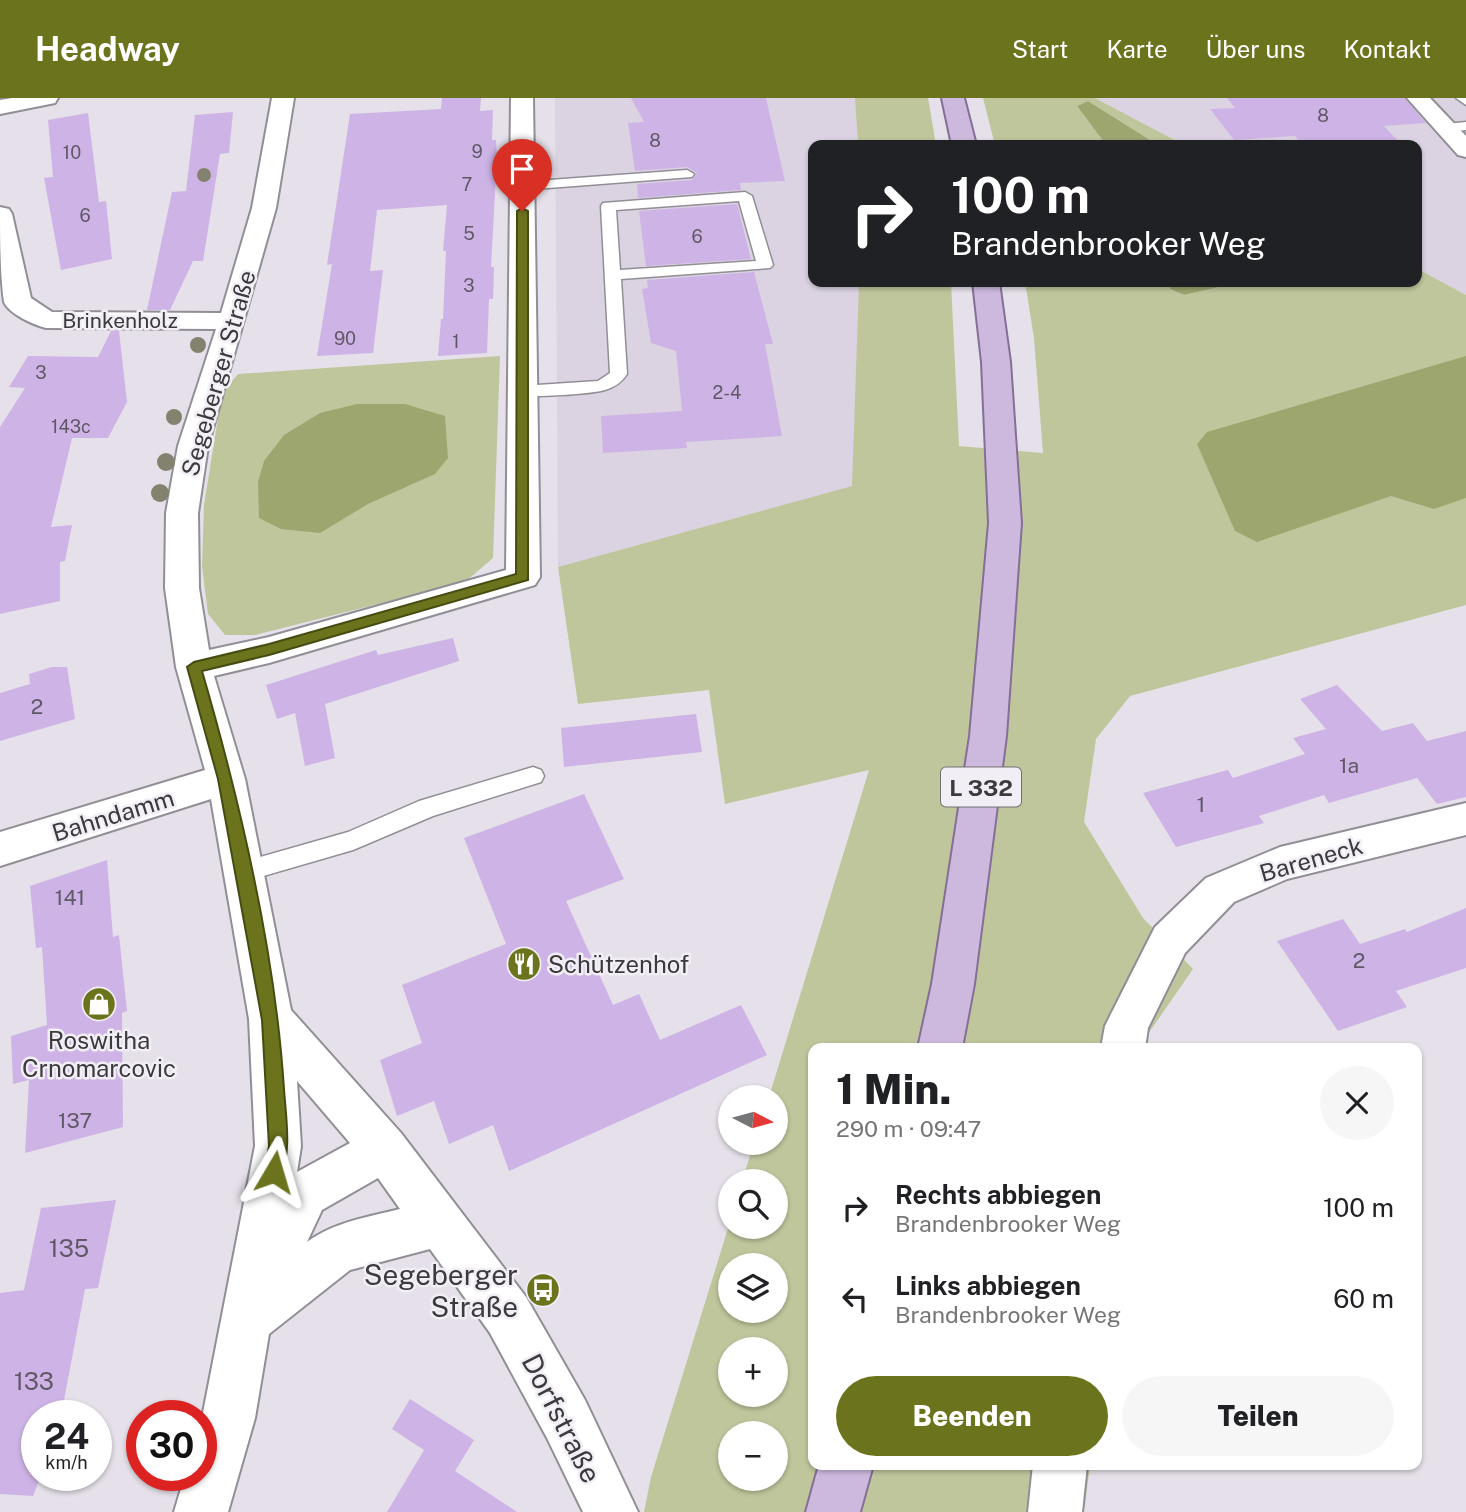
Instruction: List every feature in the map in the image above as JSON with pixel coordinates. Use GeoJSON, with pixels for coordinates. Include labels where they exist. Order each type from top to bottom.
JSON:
{"type":"FeatureCollection","features":[{"type":"Feature","properties":{"kind":"main road"},"geometry":{"type":"LineString","coordinates":[[953,98],[963,140]]}},
{"type":"Feature","properties":{"kind":"main road","name":"L 332"},"geometry":{"type":"LineString","coordinates":[[941,1043],[954,984],[988,736],[1005,523],[996,362],[987,287]]}},
{"type":"Feature","properties":{"kind":"main road"},"geometry":{"type":"LineString","coordinates":[[833,1512],[845,1470]]}},
{"type":"Feature","properties":{"kind":"street"},"geometry":{"type":"LineString","coordinates":[[0,107],[47,98]]}},
{"type":"Feature","properties":{"kind":"street","name":"Segeberger Straße"},"geometry":{"type":"LineString","coordinates":[[201,1512],[229,1418],[278,1146],[271,1020],[226,779],[194,667],[182,588],[182,513],[193,446],[264,208],[283,98]]}},
{"type":"Feature","properties":{"kind":"street"},"geometry":{"type":"LineString","coordinates":[[194,667],[269,650],[523,577],[522,98]]}},
{"type":"Feature","properties":{"kind":"street"},"geometry":{"type":"LineString","coordinates":[[1418,98],[1456,127],[1466,150]]}},
{"type":"Feature","properties":{"kind":"street","name":"Brinkenholz"},"geometry":{"type":"LineString","coordinates":[[0,214],[18,302],[46,320],[232,321]]}},
{"type":"Feature","properties":{"kind":"street","name":"Bahndamm"},"geometry":{"type":"LineString","coordinates":[[0,849],[226,779]]}},
{"type":"Feature","properties":{"kind":"street","name":"Bareneck"},"geometry":{"type":"LineString","coordinates":[[1125,1043],[1127,1026],[1170,940],[1220,890],[1280,863],[1466,819]]}},
{"type":"Feature","properties":{"kind":"street"},"geometry":{"type":"LineString","coordinates":[[247,1320],[338,1250],[438,1223],[385,1149],[271,1020]]}},
{"type":"Feature","properties":{"kind":"street","name":"Segeberger Straße"},"geometry":{"type":"LineString","coordinates":[[247,1320],[305,1193],[385,1149]]}},
{"type":"Feature","properties":{"kind":"street","name":"Dorfstraße"},"geometry":{"type":"LineString","coordinates":[[438,1223],[508,1315],[566,1419],[611,1512]]}},
{"type":"Feature","properties":{"kind":"street"},"geometry":{"type":"LineString","coordinates":[[1055,1512],[1059,1470]]}},
{"type":"Feature","properties":{"kind":"lane"},"geometry":{"type":"LineString","coordinates":[[522,186],[687,174]]}},
{"type":"Feature","properties":{"kind":"lane"},"geometry":{"type":"LineString","coordinates":[[522,391],[601,386],[610,383],[619,374],[608,206],[746,196],[765,265],[613,275]]}},
{"type":"Feature","properties":{"kind":"lane"},"geometry":{"type":"LineString","coordinates":[[243,872],[354,840],[427,808],[533,776]]}},
{"type":"Feature","properties":{"kind":"shaded area"},"geometry":{"type":"Polygon","coordinates":[[[555,98],[855,98],[858,140],[808,140],[808,287],[859,287],[853,486],[558,567],[555,98]]]}},
{"type":"Feature","properties":{"kind":"shaded area"},"geometry":{"type":"Polygon","coordinates":[[[855,98],[928,98],[935,140],[858,140],[855,98]]]}},
{"type":"Feature","properties":{"kind":"shaded area"},"geometry":{"type":"Polygon","coordinates":[[[983,98],[1095,98],[1175,140],[1150,140],[1088,101],[1077,106],[1102,140],[994,140],[983,98]]]}},
{"type":"Feature","properties":{"kind":"shaded area"},"geometry":{"type":"Polygon","coordinates":[[[1095,98],[1466,98],[1466,295],[1422,271],[1422,140],[1175,140],[1095,98]]]}},
{"type":"Feature","properties":{"kind":"shaded area"},"geometry":{"type":"Polygon","coordinates":[[[1088,101],[1150,140],[1102,140],[1077,106],[1088,101]]]}},
{"type":"Feature","properties":{"kind":"shaded area"},"geometry":{"type":"Polygon","coordinates":[[[1422,271],[1466,295],[1466,605],[1130,696],[1096,739],[1084,822],[1143,918],[1193,969],[1148,1034],[1147,1043],[808,1043],[808,1470],[1089,1470],[1084,1512],[644,1512],[651,1477],[718,1261],[718,1323],[788,1323],[788,1253],[720,1253],[725,1239],[788,1239],[788,1169],[746,1169],[750,1155],[788,1155],[788,1085],[773,1085],[869,770],[725,804],[709,690],[578,704],[558,567],[852,486],[859,287],[951,287],[959,446],[1043,453],[1034,338],[1026,287],[1170,289],[1184,295],[1219,287],[1422,287],[1422,271]]]}},
{"type":"Feature","properties":{"kind":"shaded area"},"geometry":{"type":"Polygon","coordinates":[[[1169,287],[1219,287],[1184,295],[1169,287]]]}},
{"type":"Feature","properties":{"kind":"shaded area"},"geometry":{"type":"Polygon","coordinates":[[[500,356],[493,558],[465,582],[255,635],[225,635],[208,614],[202,566],[204,505],[222,393],[238,374],[500,356]]]}},
{"type":"Feature","properties":{"kind":"shaded area"},"geometry":{"type":"Polygon","coordinates":[[[1466,356],[1466,498],[1434,509],[1391,496],[1257,542],[1235,531],[1197,444],[1207,432],[1466,356]]]}},
{"type":"Feature","properties":{"kind":"shaded area"},"geometry":{"type":"Polygon","coordinates":[[[357,404],[405,404],[445,416],[448,458],[435,474],[368,504],[320,533],[281,529],[259,518],[258,482],[264,461],[284,435],[320,413],[357,404]]]}},
{"type":"Feature","properties":{"kind":"building"},"geometry":{"type":"Polygon","coordinates":[[[442,98],[481,98],[480,111],[493,110],[492,140],[496,140],[497,157],[491,267],[494,267],[493,299],[489,299],[487,353],[438,356],[443,319],[446,251],[443,251],[447,205],[377,210],[370,271],[383,270],[373,353],[317,356],[332,264],[327,265],[350,114],[441,109],[442,98]]]}},
{"type":"Feature","properties":{"kind":"building"},"geometry":{"type":"Polygon","coordinates":[[[631,98],[766,98],[785,181],[740,183],[741,190],[638,198],[637,184],[692,180],[697,173],[687,167],[635,171],[628,123],[644,122],[631,98]]]}},
{"type":"Feature","properties":{"kind":"building"},"geometry":{"type":"Polygon","coordinates":[[[1227,98],[1404,98],[1426,123],[1384,126],[1397,140],[1299,140],[1295,136],[1234,140],[1210,109],[1235,108],[1227,98]]]}},
{"type":"Feature","properties":{"kind":"building"},"geometry":{"type":"Polygon","coordinates":[[[233,112],[229,153],[220,154],[203,261],[193,261],[170,310],[147,310],[172,192],[186,191],[195,115],[233,112]]]}},
{"type":"Feature","properties":{"kind":"building"},"geometry":{"type":"Polygon","coordinates":[[[88,113],[99,202],[106,201],[112,259],[61,270],[44,178],[53,177],[48,120],[88,113]]]}},
{"type":"Feature","properties":{"kind":"building"},"geometry":{"type":"Polygon","coordinates":[[[737,204],[751,259],[646,266],[639,211],[737,204]]]}},
{"type":"Feature","properties":{"kind":"building"},"geometry":{"type":"Polygon","coordinates":[[[754,272],[773,344],[765,344],[782,436],[686,442],[687,448],[603,453],[601,416],[682,411],[676,351],[651,343],[642,289],[648,288],[647,280],[754,272]]]}},
{"type":"Feature","properties":{"kind":"building"},"geometry":{"type":"Polygon","coordinates":[[[111,331],[119,331],[127,402],[108,438],[72,438],[51,527],[72,525],[65,561],[60,562],[60,601],[0,614],[0,427],[25,388],[9,387],[28,356],[98,357],[111,331]]]}},
{"type":"Feature","properties":{"kind":"building"},"geometry":{"type":"Polygon","coordinates":[[[453,638],[459,661],[325,704],[335,758],[305,766],[295,713],[277,719],[266,685],[376,650],[378,655],[453,638]]]}},
{"type":"Feature","properties":{"kind":"building"},"geometry":{"type":"Polygon","coordinates":[[[52,667],[67,667],[75,719],[0,741],[0,693],[30,684],[29,674],[52,667]]]}},
{"type":"Feature","properties":{"kind":"building"},"geometry":{"type":"Polygon","coordinates":[[[1337,685],[1382,731],[1413,723],[1427,741],[1466,731],[1466,797],[1437,804],[1417,778],[1329,803],[1324,795],[1259,816],[1264,823],[1176,847],[1143,793],[1228,770],[1233,778],[1305,754],[1293,738],[1326,729],[1300,699],[1337,685]]]}},
{"type":"Feature","properties":{"kind":"building"},"geometry":{"type":"Polygon","coordinates":[[[696,714],[702,752],[564,767],[561,728],[696,714]]]}},
{"type":"Feature","properties":{"kind":"building"},"geometry":{"type":"Polygon","coordinates":[[[584,794],[624,879],[566,901],[613,1005],[639,994],[660,1040],[741,1005],[767,1055],[509,1171],[493,1125],[449,1144],[434,1101],[397,1116],[380,1060],[422,1043],[402,985],[506,944],[464,838],[584,794]]]}},
{"type":"Feature","properties":{"kind":"building"},"geometry":{"type":"Polygon","coordinates":[[[107,860],[113,937],[119,935],[127,1011],[122,1013],[123,1127],[25,1153],[29,1080],[13,1084],[11,1036],[47,1025],[42,947],[36,948],[30,886],[107,860]]]}},
{"type":"Feature","properties":{"kind":"building"},"geometry":{"type":"Polygon","coordinates":[[[1466,908],[1466,968],[1396,991],[1407,1007],[1338,1031],[1277,941],[1343,919],[1360,944],[1405,929],[1407,932],[1466,908]]]}},
{"type":"Feature","properties":{"kind":"building"},"geometry":{"type":"Polygon","coordinates":[[[116,1200],[98,1288],[85,1289],[64,1400],[21,1400],[21,1491],[35,1491],[33,1496],[0,1494],[0,1293],[24,1290],[41,1208],[116,1200]]]}},
{"type":"Feature","properties":{"kind":"building"},"geometry":{"type":"Polygon","coordinates":[[[410,1399],[474,1440],[455,1471],[517,1512],[387,1512],[424,1450],[392,1429],[410,1399]]]}},
{"type":"Feature","properties":{"kind":"place","name":"Schützenhof"},"geometry":{"type":"Point","coordinates":[524,964]}},
{"type":"Feature","properties":{"kind":"place","name":"Roswitha Crnomarcovic"},"geometry":{"type":"Point","coordinates":[99,1004]}},
{"type":"Feature","properties":{"kind":"place","name":"Segeberger Straße"},"geometry":{"type":"Point","coordinates":[543,1290]}},
{"type":"Feature","properties":{"kind":"route"},"geometry":{"type":"LineString","coordinates":[[274,1172],[278,1146],[271,1020],[226,779],[194,667],[269,650],[523,577],[522,211]]}}]}
